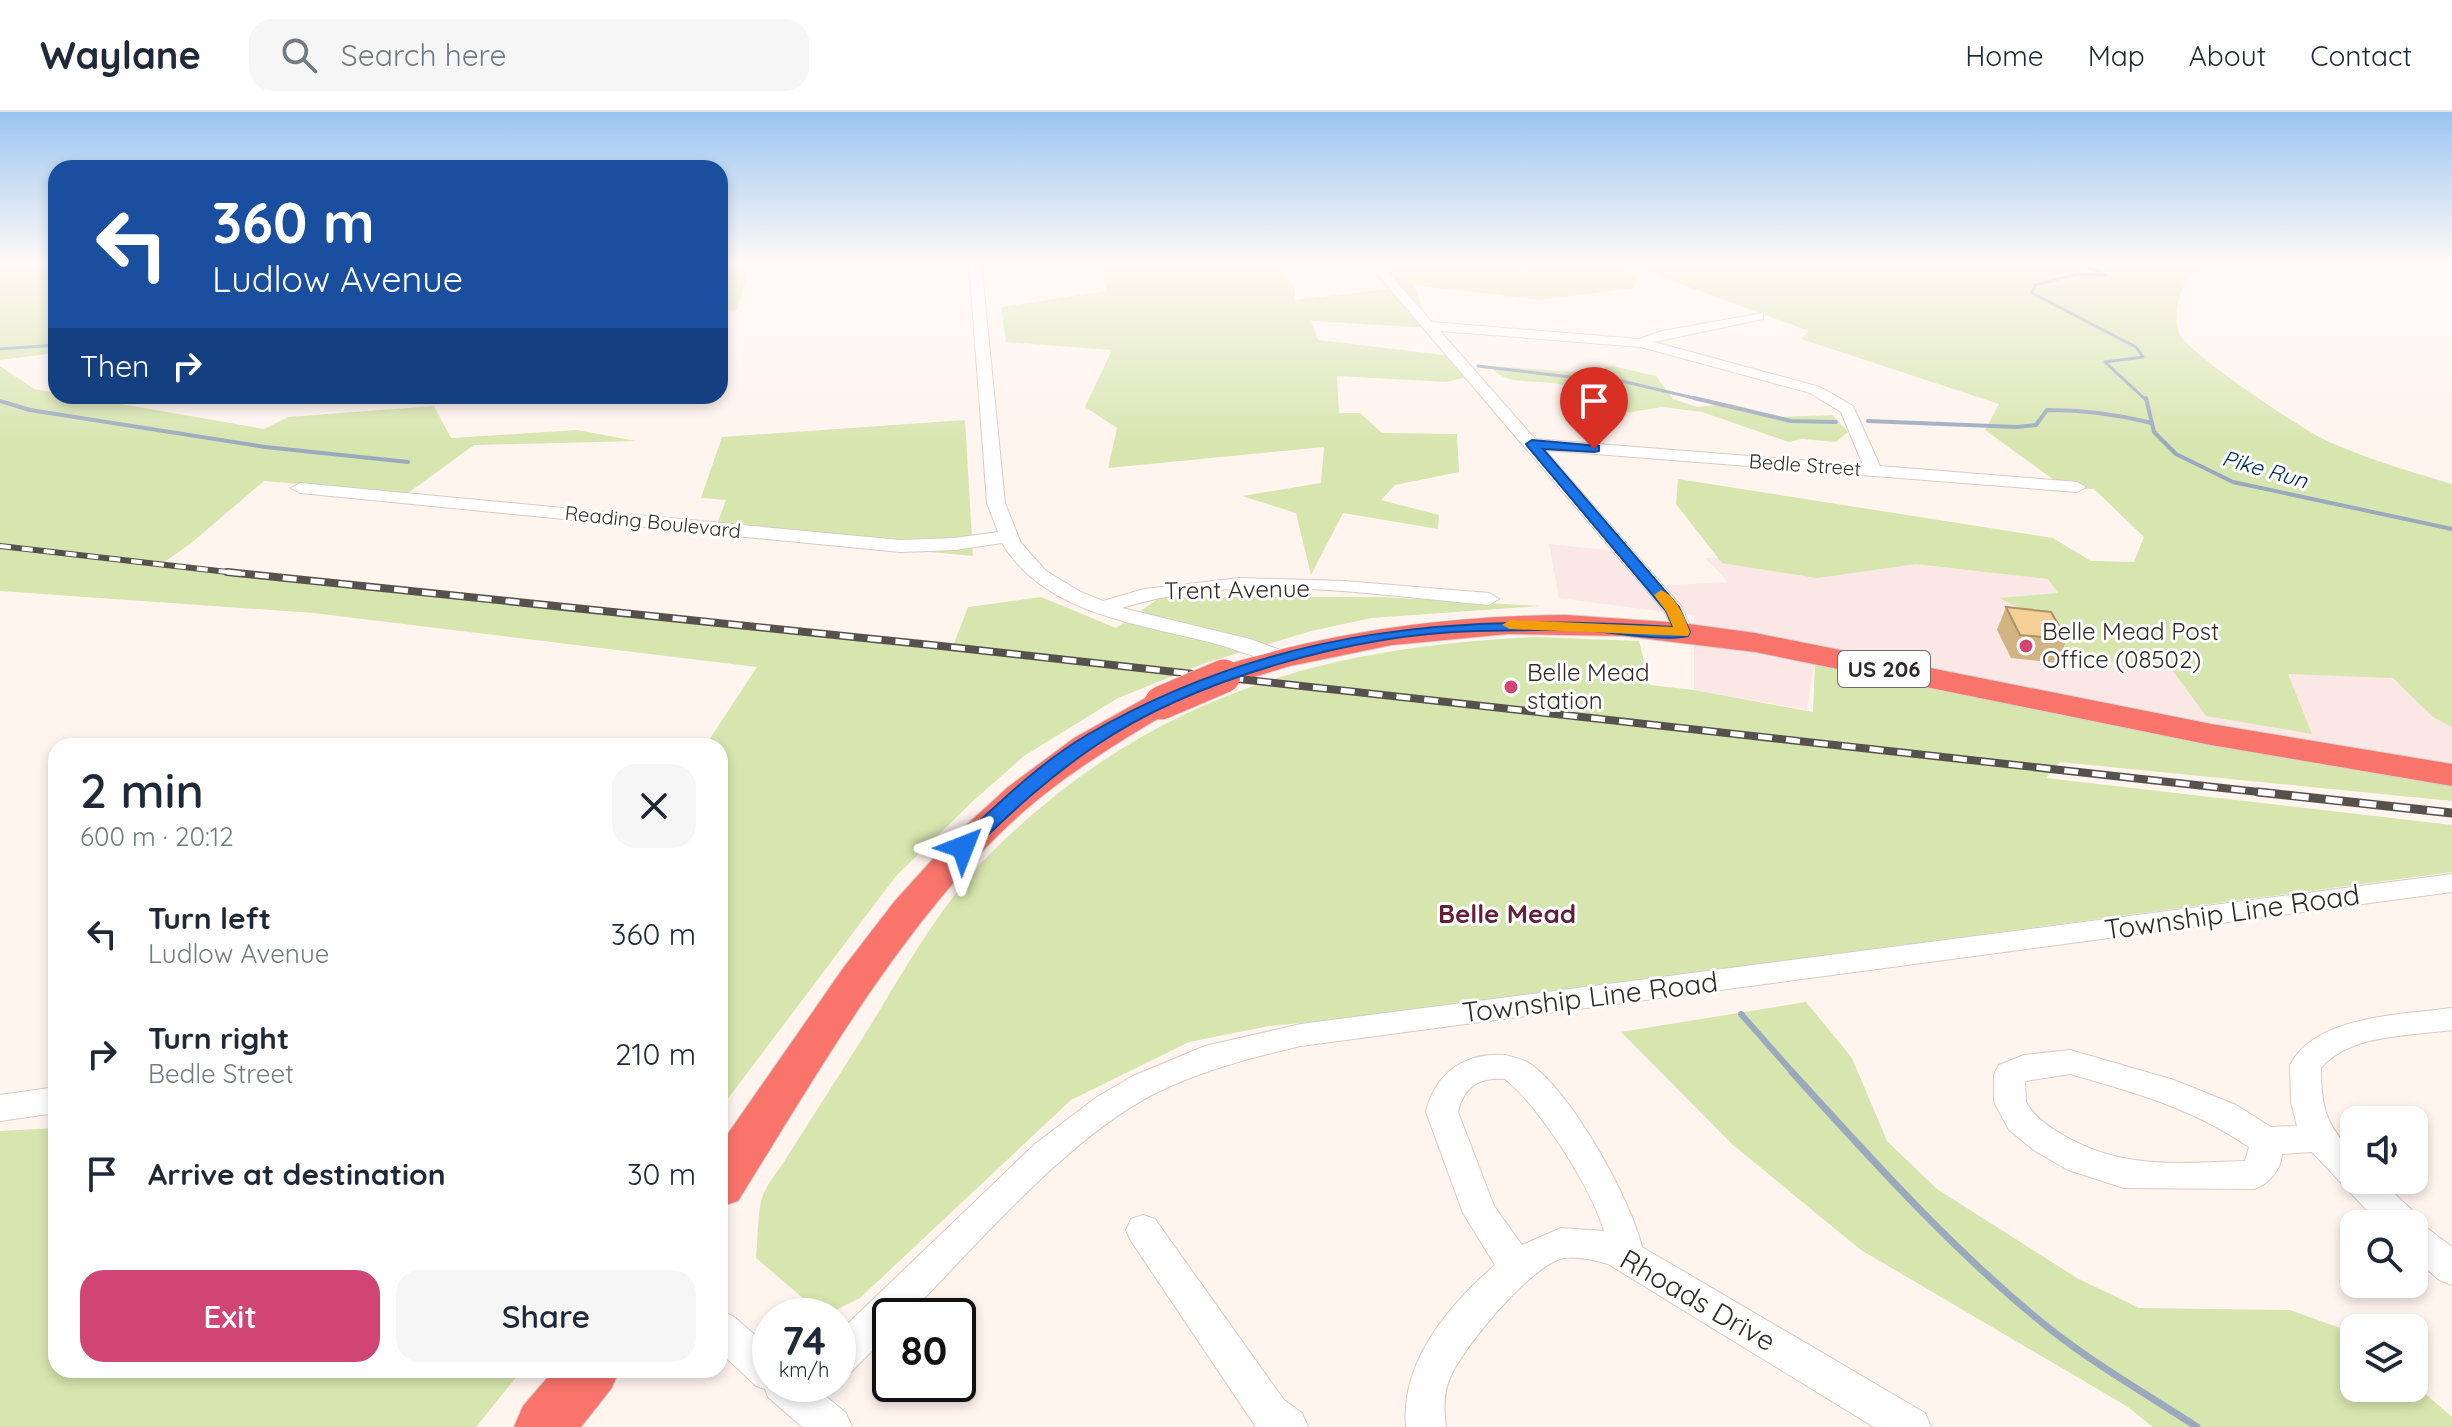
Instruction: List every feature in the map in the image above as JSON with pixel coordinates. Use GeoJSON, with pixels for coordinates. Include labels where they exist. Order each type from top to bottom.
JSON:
{"type":"FeatureCollection","features":[{"type":"Feature","properties":{"kind":"highway","name":"US 206"},"geometry":{"type":"LineString","coordinates":[[728,1174],[875,955],[942,870],[1027,786],[1221,655],[1282,651],[1418,632],[1512,625],[1683,632],[1787,649],[2257,744],[2452,775]]}},
{"type":"Feature","properties":{"kind":"highway"},"geometry":{"type":"LineString","coordinates":[[544,1427],[584,1378]]}},
{"type":"Feature","properties":{"kind":"street"},"geometry":{"type":"LineString","coordinates":[[980,323],[996,503],[1005,537],[1015,552],[1047,580],[1102,608]]}},
{"type":"Feature","properties":{"kind":"street"},"geometry":{"type":"LineString","coordinates":[[1427,323],[1669,604],[1683,632]]}},
{"type":"Feature","properties":{"kind":"street"},"geometry":{"type":"LineString","coordinates":[[1642,343],[1662,335],[1721,323]]}},
{"type":"Feature","properties":{"kind":"street"},"geometry":{"type":"LineString","coordinates":[[1429,326],[1642,343],[1815,390],[1848,409],[1873,470]]}},
{"type":"Feature","properties":{"kind":"street","name":"Bedle Street"},"geometry":{"type":"LineString","coordinates":[[1532,444],[2077,487]]}},
{"type":"Feature","properties":{"kind":"street","name":"Reading Boulevard"},"geometry":{"type":"LineString","coordinates":[[300,488],[900,546],[955,544],[1005,537]]}},
{"type":"Feature","properties":{"kind":"street","name":"Trent Avenue"},"geometry":{"type":"LineString","coordinates":[[1102,608],[1161,590],[1216,586],[1295,587],[1489,599]]}},
{"type":"Feature","properties":{"kind":"street","name":"Trent Avenue"},"geometry":{"type":"LineString","coordinates":[[1102,608],[1221,655]]}},
{"type":"Feature","properties":{"kind":"street","name":"Township Line Road"},"geometry":{"type":"LineString","coordinates":[[856,1342],[1076,1129],[1144,1085],[1216,1054],[1301,1035],[2452,883]]}},
{"type":"Feature","properties":{"kind":"street"},"geometry":{"type":"LineString","coordinates":[[2340,1161],[2318,1138],[2304,1103],[2305,1065],[2322,1046],[2365,1031],[2452,1019]]}},
{"type":"Feature","properties":{"kind":"street"},"geometry":{"type":"LineString","coordinates":[[2266,1141],[2265,1160],[2254,1175],[2120,1174],[2068,1154],[2036,1135],[2014,1113],[2009,1096],[2010,1074],[2024,1067],[2070,1062],[2175,1094],[2225,1114],[2266,1141],[2318,1138]]}},
{"type":"Feature","properties":{"kind":"street"},"geometry":{"type":"LineString","coordinates":[[1518,1269],[1480,1213],[1442,1112],[1444,1097],[1463,1074],[1493,1066],[1513,1070],[1542,1096],[1607,1194],[1619,1223],[1627,1257]]}},
{"type":"Feature","properties":{"kind":"street"},"geometry":{"type":"LineString","coordinates":[[0,1108],[48,1101]]}},
{"type":"Feature","properties":{"kind":"street"},"geometry":{"type":"LineString","coordinates":[[2372,1194],[2389,1210]]}},
{"type":"Feature","properties":{"kind":"street"},"geometry":{"type":"LineString","coordinates":[[1143,1230],[1270,1414],[1288,1427]]}},
{"type":"Feature","properties":{"kind":"street","name":"Rhoads Drive"},"geometry":{"type":"LineString","coordinates":[[1426,1427],[1430,1379],[1442,1355],[1483,1299],[1518,1269],[1562,1243],[1592,1244],[1627,1257],[1911,1427]]}},
{"type":"Feature","properties":{"kind":"street"},"geometry":{"type":"LineString","coordinates":[[2428,1248],[2452,1269]]}},
{"type":"Feature","properties":{"kind":"street"},"geometry":{"type":"LineString","coordinates":[[728,1334],[752,1354]]}},
{"type":"Feature","properties":{"kind":"street"},"geometry":{"type":"LineString","coordinates":[[808,1402],[832,1427]]}},
{"type":"Feature","properties":{"kind":"shaded area"},"geometry":{"type":"Polygon","coordinates":[[[1549,544],[1618,551],[1648,586],[1728,582],[1705,558],[1904,559],[2052,577],[2383,673],[2452,720],[2452,765],[2279,738],[1817,646],[1807,710],[1694,690],[1694,616],[1559,598],[1549,544]]]}},
{"type":"Feature","properties":{"kind":"green space"},"geometry":{"type":"Polygon","coordinates":[[[0,323],[48,323],[48,354],[0,360],[0,323]]]}},
{"type":"Feature","properties":{"kind":"green space"},"geometry":{"type":"Polygon","coordinates":[[[1003,323],[1312,323],[1318,340],[1453,356],[1471,376],[1447,382],[1337,376],[1339,413],[1360,413],[1382,433],[1457,434],[1459,472],[1395,485],[1381,500],[1439,515],[1438,529],[1343,513],[1311,575],[1296,513],[1242,496],[1321,483],[1324,447],[1108,468],[1117,428],[1085,407],[1112,350],[1006,342],[1003,323]]]}},
{"type":"Feature","properties":{"kind":"green space"},"geometry":{"type":"Polygon","coordinates":[[[1351,323],[1428,323],[1430,328],[1351,323]]]}},
{"type":"Feature","properties":{"kind":"green space"},"geometry":{"type":"Polygon","coordinates":[[[1788,323],[2177,323],[2179,333],[2201,356],[2246,390],[2313,433],[2372,459],[2452,484],[2452,727],[2433,717],[2393,678],[2288,674],[2312,734],[2206,716],[2170,667],[2072,658],[2048,622],[1999,598],[2058,593],[2048,579],[1916,564],[1817,578],[1722,563],[1676,504],[1678,479],[2053,538],[2091,561],[2134,562],[2144,537],[2094,489],[2065,488],[1985,430],[1999,404],[1801,339],[1809,331],[1788,323]]]}},
{"type":"Feature","properties":{"kind":"green space"},"geometry":{"type":"Polygon","coordinates":[[[0,366],[34,389],[48,392],[48,404],[121,404],[264,429],[288,417],[434,406],[451,438],[577,430],[636,441],[474,445],[408,493],[264,481],[190,544],[160,565],[951,651],[968,607],[1041,597],[1116,628],[1161,597],[1381,597],[1540,606],[1371,618],[1311,631],[1205,663],[1118,698],[1024,756],[896,876],[728,1098],[728,738],[710,738],[757,667],[314,613],[0,591],[0,366]]]}},
{"type":"Feature","properties":{"kind":"green space"},"geometry":{"type":"Polygon","coordinates":[[[1488,366],[1578,372],[1612,366],[1656,376],[1673,399],[1697,407],[1731,404],[1779,417],[1833,415],[1848,432],[1836,442],[1802,439],[1789,442],[1702,412],[1662,407],[1619,414],[1587,405],[1572,388],[1515,380],[1502,376],[1488,366]]]}},
{"type":"Feature","properties":{"kind":"green space"},"geometry":{"type":"Polygon","coordinates":[[[965,420],[973,556],[714,532],[726,500],[701,498],[722,437],[965,420]]]}},
{"type":"Feature","properties":{"kind":"green space"},"geometry":{"type":"Polygon","coordinates":[[[1536,637],[1639,641],[1650,685],[1813,712],[1815,665],[2125,727],[2452,782],[2452,801],[2060,762],[2046,778],[2452,825],[2452,872],[1353,1018],[1269,1026],[1189,1042],[1071,1100],[856,1300],[803,1298],[756,1258],[759,1212],[767,1187],[921,944],[970,876],[1049,801],[1110,756],[1174,720],[1240,691],[1309,669],[1381,653],[1536,637]]]}},
{"type":"Feature","properties":{"kind":"green space"},"geometry":{"type":"Polygon","coordinates":[[[1806,1002],[1852,1058],[1887,1141],[1937,1189],[2077,1278],[2139,1308],[2290,1310],[2340,1328],[2340,1402],[2428,1402],[2428,1396],[2452,1417],[2452,1427],[2153,1427],[2128,1407],[1861,1250],[1733,1145],[1621,1032],[1806,1002]]]}},
{"type":"Feature","properties":{"kind":"green space"},"geometry":{"type":"Polygon","coordinates":[[[48,1128],[48,1378],[516,1378],[476,1427],[0,1427],[0,1131],[48,1128]]]}},
{"type":"Feature","properties":{"kind":"building"},"geometry":{"type":"Polygon","coordinates":[[[2006,607],[2051,612],[2067,639],[2020,635],[2006,607]]]}},
{"type":"Feature","properties":{"kind":"waterway","name":"Pike Run"},"geometry":{"type":"LineString","coordinates":[[2090,323],[2136,347],[2143,357],[2105,362],[2146,400]]}},
{"type":"Feature","properties":{"kind":"waterway"},"geometry":{"type":"LineString","coordinates":[[0,349],[48,346]]}},
{"type":"Feature","properties":{"kind":"waterway"},"geometry":{"type":"LineString","coordinates":[[1478,366],[1570,377],[1605,377],[1702,400]]}},
{"type":"Feature","properties":{"kind":"waterway"},"geometry":{"type":"LineString","coordinates":[[1694,398],[1791,421],[1836,422]]}},
{"type":"Feature","properties":{"kind":"waterway","name":"Pike Run"},"geometry":{"type":"LineString","coordinates":[[2146,398],[2152,423]]}},
{"type":"Feature","properties":{"kind":"waterway"},"geometry":{"type":"LineString","coordinates":[[0,401],[30,410],[265,447],[408,462]]}},
{"type":"Feature","properties":{"kind":"waterway"},"geometry":{"type":"LineString","coordinates":[[1868,421],[2017,427],[2036,425],[2047,410],[2100,413],[2152,423]]}},
{"type":"Feature","properties":{"kind":"waterway","name":"Pike Run"},"geometry":{"type":"LineString","coordinates":[[2152,423],[2154,432],[2176,454],[2233,482],[2452,529]]}},
{"type":"Feature","properties":{"kind":"waterway"},"geometry":{"type":"LineString","coordinates":[[1741,1014],[1794,1074]]}},
{"type":"Feature","properties":{"kind":"waterway"},"geometry":{"type":"LineString","coordinates":[[1792,1072],[1916,1206],[2015,1300],[2086,1355],[2197,1427]]}},
{"type":"Feature","properties":{"kind":"railway"},"geometry":{"type":"LineString","coordinates":[[0,546],[232,573]]}},
{"type":"Feature","properties":{"kind":"railway"},"geometry":{"type":"LineString","coordinates":[[227,572],[232,573]]}},
{"type":"Feature","properties":{"kind":"railway"},"geometry":{"type":"LineString","coordinates":[[232,573],[941,646],[2277,794]]}},
{"type":"Feature","properties":{"kind":"railway"},"geometry":{"type":"LineString","coordinates":[[232,573],[245,574]]}},
{"type":"Feature","properties":{"kind":"railway"},"geometry":{"type":"LineString","coordinates":[[2258,792],[2452,813]]}},
{"type":"Feature","properties":{"kind":"slow traffic"},"geometry":{"type":"LineString","coordinates":[[1510,625],[1683,632],[1674,610],[1661,595]]}},
{"type":"Feature","properties":{"kind":"place","name":"Belle Mead Post Office (08502)"},"geometry":{"type":"Point","coordinates":[2026,646]}},
{"type":"Feature","properties":{"kind":"place","name":"Belle Mead station"},"geometry":{"type":"Point","coordinates":[1511,687]}},
{"type":"Feature","properties":{"kind":"district","name":"Belle Mead"},"geometry":{"type":"Point","coordinates":[1507,914]}},
{"type":"Feature","properties":{"kind":"route"},"geometry":{"type":"LineString","coordinates":[[963,847],[1027,786],[1092,740],[1173,697],[1280,658],[1370,638],[1470,627],[1576,625],[1683,632],[1674,610],[1532,444],[1594,449]]}}]}
